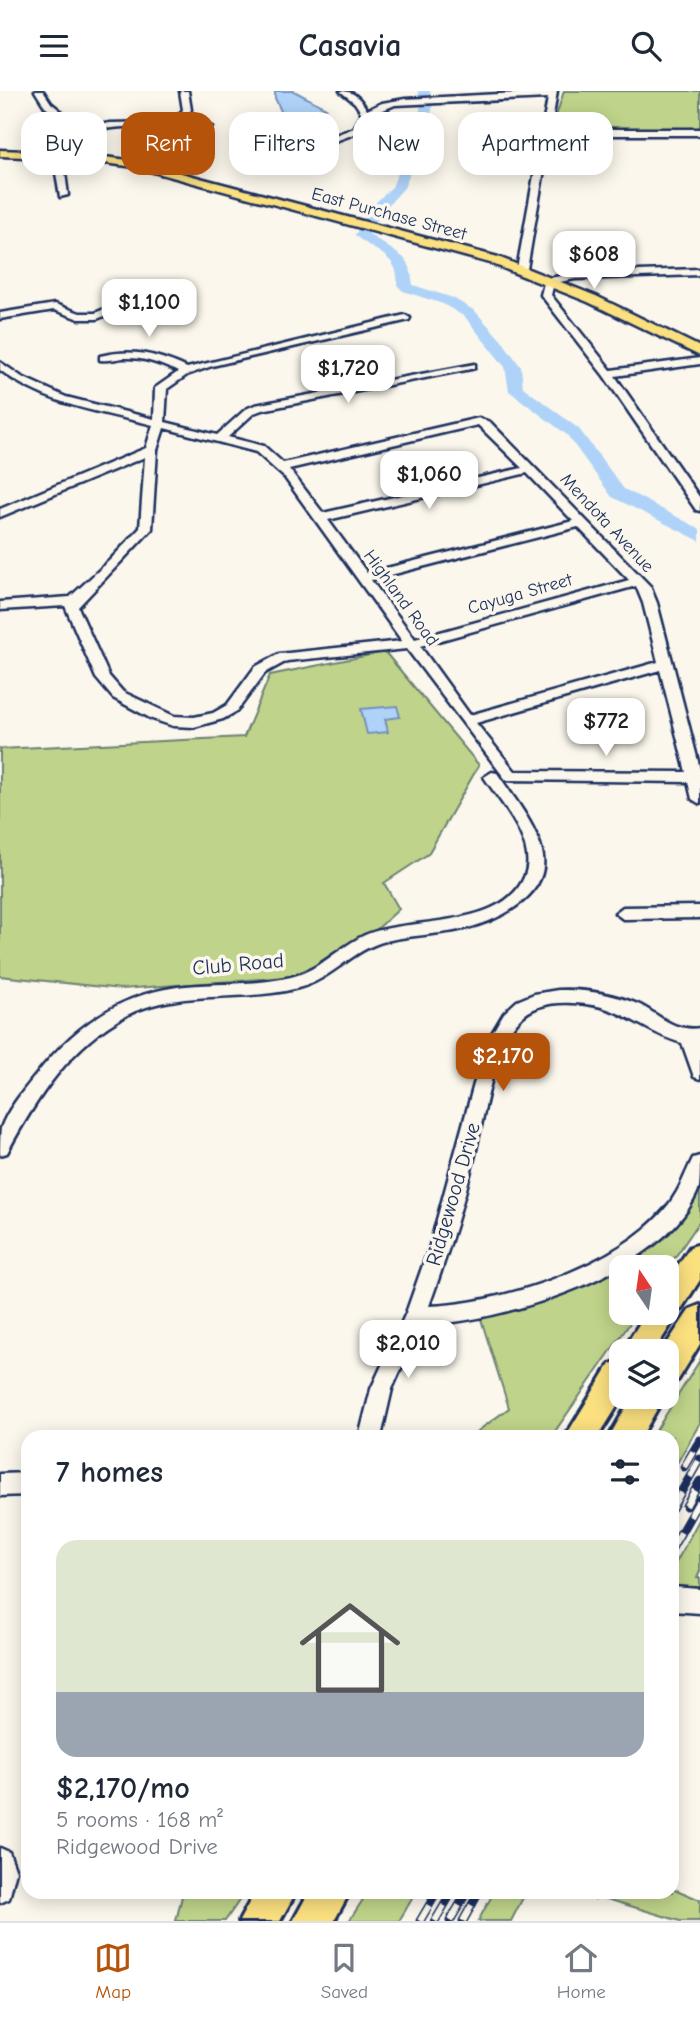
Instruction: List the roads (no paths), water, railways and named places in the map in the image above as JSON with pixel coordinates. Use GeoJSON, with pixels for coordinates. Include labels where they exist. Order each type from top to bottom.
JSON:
{"type":"FeatureCollection","features":[{"type":"Feature","properties":{"kind":"highway"},"geometry":{"type":"LineString","coordinates":[[679,1288],[700,1256]]}},
{"type":"Feature","properties":{"kind":"highway"},"geometry":{"type":"LineString","coordinates":[[679,1351],[700,1318]]}},
{"type":"Feature","properties":{"kind":"highway"},"geometry":{"type":"LineString","coordinates":[[585,1430],[609,1392]]}},
{"type":"Feature","properties":{"kind":"highway"},"geometry":{"type":"LineString","coordinates":[[628,1430],[642,1409]]}},
{"type":"Feature","properties":{"kind":"highway"},"geometry":{"type":"LineString","coordinates":[[258,1921],[272,1899]]}},
{"type":"Feature","properties":{"kind":"highway"},"geometry":{"type":"LineString","coordinates":[[312,1921],[326,1899]]}},
{"type":"Feature","properties":{"kind":"main road","name":"East Purchase Street"},"geometry":{"type":"LineString","coordinates":[[0,153],[21,154]]}},
{"type":"Feature","properties":{"kind":"main road","name":"East Purchase Street"},"geometry":{"type":"LineString","coordinates":[[107,160],[136,164],[522,269],[549,281]]}},
{"type":"Feature","properties":{"kind":"main road"},"geometry":{"type":"LineString","coordinates":[[549,281],[700,352]]}},
{"type":"Feature","properties":{"kind":"street"},"geometry":{"type":"LineString","coordinates":[[39,91],[47,105],[56,112]]}},
{"type":"Feature","properties":{"kind":"street"},"geometry":{"type":"LineString","coordinates":[[184,91],[187,110],[185,112]]}},
{"type":"Feature","properties":{"kind":"street"},"geometry":{"type":"LineString","coordinates":[[344,91],[358,101],[365,112]]}},
{"type":"Feature","properties":{"kind":"street"},"geometry":{"type":"LineString","coordinates":[[358,101],[388,104],[552,93],[550,112]]}},
{"type":"Feature","properties":{"kind":"street"},"geometry":{"type":"LineString","coordinates":[[370,112],[388,104]]}},
{"type":"Feature","properties":{"kind":"street"},"geometry":{"type":"LineString","coordinates":[[613,132],[700,132]]}},
{"type":"Feature","properties":{"kind":"street"},"geometry":{"type":"LineString","coordinates":[[60,175],[63,195]]}},
{"type":"Feature","properties":{"kind":"street"},"geometry":{"type":"LineString","coordinates":[[522,269],[539,175]]}},
{"type":"Feature","properties":{"kind":"street"},"geometry":{"type":"LineString","coordinates":[[700,272],[587,275],[549,281],[545,295],[608,374],[700,507]]}},
{"type":"Feature","properties":{"kind":"street"},"geometry":{"type":"LineString","coordinates":[[0,316],[55,307],[79,316],[97,316],[113,309],[124,298]]}},
{"type":"Feature","properties":{"kind":"street"},"geometry":{"type":"LineString","coordinates":[[0,606],[74,601],[125,553],[146,529],[151,450],[159,425],[161,389],[187,372],[254,352],[405,318]]}},
{"type":"Feature","properties":{"kind":"street"},"geometry":{"type":"LineString","coordinates":[[104,358],[116,354],[148,355],[187,372]]}},
{"type":"Feature","properties":{"kind":"street"},"geometry":{"type":"LineString","coordinates":[[608,374],[700,361]]}},
{"type":"Feature","properties":{"kind":"street","name":"Highland Road"},"geometry":{"type":"LineString","coordinates":[[0,365],[18,379],[62,399],[260,449],[289,475],[467,721],[511,775],[697,777]]}},
{"type":"Feature","properties":{"kind":"street"},"geometry":{"type":"LineString","coordinates":[[220,438],[250,411],[259,407],[471,366]]}},
{"type":"Feature","properties":{"kind":"street","name":"Mendota Avenue"},"geometry":{"type":"LineString","coordinates":[[281,467],[477,422],[486,424],[639,581],[650,603],[697,777],[700,799]]}},
{"type":"Feature","properties":{"kind":"street"},"geometry":{"type":"LineString","coordinates":[[0,513],[151,450]]}},
{"type":"Feature","properties":{"kind":"street"},"geometry":{"type":"LineString","coordinates":[[318,518],[531,469]]}},
{"type":"Feature","properties":{"kind":"street"},"geometry":{"type":"LineString","coordinates":[[362,578],[582,522]]}},
{"type":"Feature","properties":{"kind":"street","name":"Cayuga Street"},"geometry":{"type":"LineString","coordinates":[[74,601],[72,612],[88,641],[103,678],[118,695],[134,705],[173,721],[207,720],[225,712],[243,696],[260,670],[284,657],[411,644],[639,581]]}},
{"type":"Feature","properties":{"kind":"street"},"geometry":{"type":"LineString","coordinates":[[467,721],[666,664]]}},
{"type":"Feature","properties":{"kind":"street","name":"Club Road"},"geometry":{"type":"LineString","coordinates":[[0,1147],[19,1111],[61,1057],[95,1026],[122,1009],[178,992],[259,989],[298,982],[319,975],[378,936],[485,917],[517,897],[528,885],[534,872],[535,854],[530,840],[492,777]]}},
{"type":"Feature","properties":{"kind":"street"},"geometry":{"type":"LineString","coordinates":[[623,913],[700,912]]}},
{"type":"Feature","properties":{"kind":"street","name":"Ridgewood Drive"},"geometry":{"type":"LineString","coordinates":[[371,1430],[374,1405],[415,1316],[450,1215],[496,1045],[514,1013],[530,1002],[541,999],[586,997],[624,1006],[667,1032],[694,1036],[700,1072]]}},
{"type":"Feature","properties":{"kind":"street"},"geometry":{"type":"LineString","coordinates":[[415,1316],[439,1316],[524,1298],[559,1286],[611,1260],[667,1222],[688,1191],[700,1164]]}},
{"type":"Feature","properties":{"kind":"street"},"geometry":{"type":"LineString","coordinates":[[0,1485],[21,1484]]}},
{"type":"Feature","properties":{"kind":"street"},"geometry":{"type":"LineString","coordinates":[[679,1600],[700,1601]]}},
{"type":"Feature","properties":{"kind":"street"},"geometry":{"type":"LineString","coordinates":[[0,1861],[3,1871],[0,1890]]}},
{"type":"Feature","properties":{"kind":"water"},"geometry":{"type":"Polygon","coordinates":[[[275,91],[294,91],[326,108],[312,112],[281,112],[275,91]]]}},
{"type":"Feature","properties":{"kind":"water"},"geometry":{"type":"Polygon","coordinates":[[[397,706],[400,717],[385,719],[388,732],[367,734],[361,709],[397,706]]]}},
{"type":"Feature","properties":{"kind":"waterway"},"geometry":{"type":"LineString","coordinates":[[424,91],[427,105],[424,119],[406,142],[405,170],[398,188],[375,211],[362,235],[399,260],[405,276],[404,285],[408,288],[448,301],[470,314],[498,345],[513,367],[515,388],[573,432],[618,493],[700,536]]}},
{"type":"Feature","properties":{"kind":"railway"},"geometry":{"type":"LineString","coordinates":[[684,1467],[700,1440]]}},
{"type":"Feature","properties":{"kind":"railway"},"geometry":{"type":"LineString","coordinates":[[679,1496],[700,1459]]}},
{"type":"Feature","properties":{"kind":"railway"},"geometry":{"type":"LineString","coordinates":[[686,1506],[700,1481]]}},
{"type":"Feature","properties":{"kind":"railway"},"geometry":{"type":"LineString","coordinates":[[679,1536],[700,1499]]}},
{"type":"Feature","properties":{"kind":"railway"},"geometry":{"type":"LineString","coordinates":[[420,1921],[433,1899]]}},
{"type":"Feature","properties":{"kind":"railway"},"geometry":{"type":"LineString","coordinates":[[435,1921],[448,1899]]}},
{"type":"Feature","properties":{"kind":"railway"},"geometry":{"type":"LineString","coordinates":[[450,1921],[463,1899]]}},
{"type":"Feature","properties":{"kind":"railway"},"geometry":{"type":"LineString","coordinates":[[463,1921],[475,1899]]}}]}
